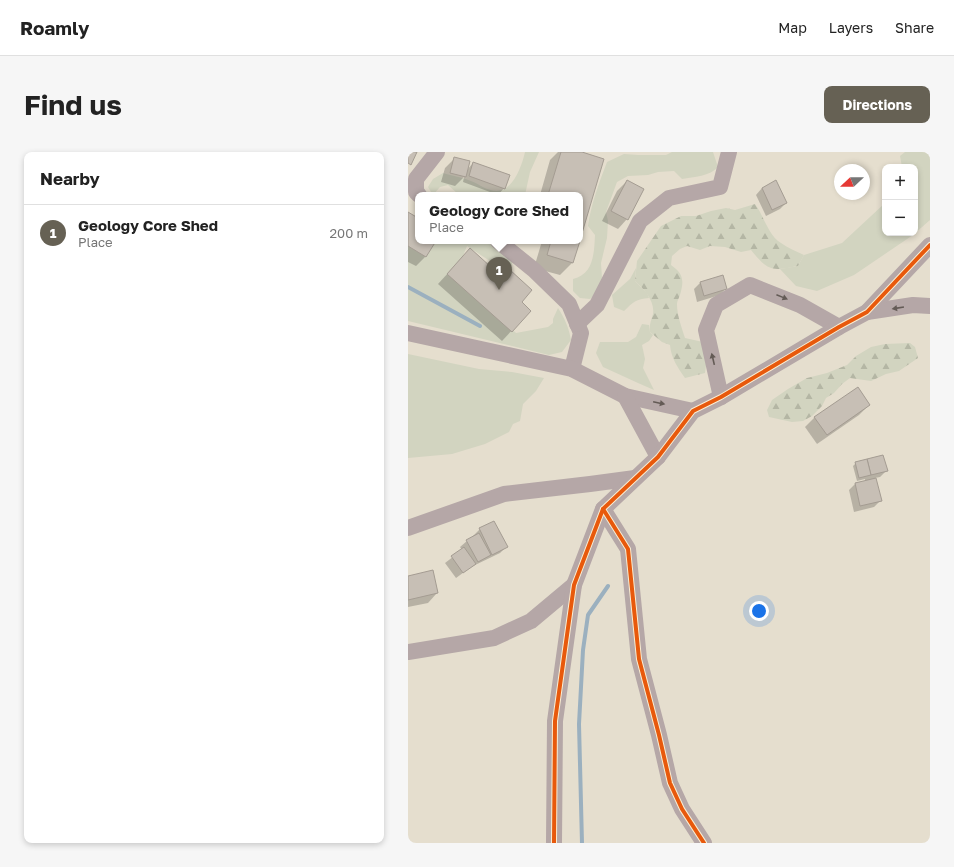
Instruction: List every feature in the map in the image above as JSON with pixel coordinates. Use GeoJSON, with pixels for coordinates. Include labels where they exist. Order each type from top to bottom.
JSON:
{"type":"FeatureCollection","features":[{"type":"Feature","properties":{"kind":"street"},"geometry":{"type":"LineString","coordinates":[[416,192],[416,179],[437,152]]}},
{"type":"Feature","properties":{"kind":"street"},"geometry":{"type":"LineString","coordinates":[[577,324],[597,305],[640,221],[669,198],[720,187],[729,152]]}},
{"type":"Feature","properties":{"kind":"street"},"geometry":{"type":"LineString","coordinates":[[502,244],[534,270],[569,304],[581,333],[572,369]]}},
{"type":"Feature","properties":{"kind":"street"},"geometry":{"type":"LineString","coordinates":[[554,843],[555,721],[574,586],[603,509],[658,457],[693,410],[721,397],[867,312],[929,247]]}},
{"type":"Feature","properties":{"kind":"street"},"geometry":{"type":"LineString","coordinates":[[721,397],[706,330],[716,305],[750,285],[800,305],[839,327]]}},
{"type":"Feature","properties":{"kind":"street"},"geometry":{"type":"LineString","coordinates":[[867,312],[913,305],[930,306]]}},
{"type":"Feature","properties":{"kind":"street"},"geometry":{"type":"LineString","coordinates":[[408,333],[572,369],[625,396],[693,410]]}},
{"type":"Feature","properties":{"kind":"street"},"geometry":{"type":"LineString","coordinates":[[625,396],[658,457]]}},
{"type":"Feature","properties":{"kind":"street"},"geometry":{"type":"LineString","coordinates":[[408,528],[504,494],[636,478]]}},
{"type":"Feature","properties":{"kind":"street"},"geometry":{"type":"LineString","coordinates":[[603,509],[628,549],[639,660],[670,783],[682,809],[704,843]]}},
{"type":"Feature","properties":{"kind":"street"},"geometry":{"type":"LineString","coordinates":[[408,652],[494,638],[531,621],[574,586]]}},
{"type":"Feature","properties":{"kind":"green space"},"geometry":{"type":"Polygon","coordinates":[[[525,152],[539,152],[530,172],[526,192],[456,192],[448,185],[440,187],[436,192],[431,192],[428,187],[433,179],[443,173],[468,180],[490,190],[503,190],[513,182],[522,163],[525,152]]]}},
{"type":"Feature","properties":{"kind":"green space"},"geometry":{"type":"Polygon","coordinates":[[[672,152],[713,152],[718,167],[711,172],[697,177],[682,179],[674,171],[658,172],[648,175],[628,176],[617,182],[606,212],[608,221],[607,238],[601,263],[602,278],[596,294],[590,299],[580,298],[573,291],[573,279],[585,273],[592,262],[595,235],[588,226],[589,218],[598,186],[607,162],[624,154],[666,155],[672,152]]]}},
{"type":"Feature","properties":{"kind":"green space"},"geometry":{"type":"Polygon","coordinates":[[[905,152],[930,152],[930,220],[918,231],[918,164],[901,164],[900,156],[905,152]]]}},
{"type":"Feature","properties":{"kind":"green space"},"geometry":{"type":"Polygon","coordinates":[[[755,204],[769,230],[777,240],[804,255],[798,266],[782,269],[767,266],[751,250],[741,252],[725,247],[710,246],[700,250],[687,246],[680,249],[672,256],[671,265],[682,278],[682,286],[677,302],[677,308],[685,338],[703,342],[708,351],[705,373],[685,378],[673,359],[670,345],[662,342],[650,332],[653,309],[651,300],[635,281],[637,261],[661,226],[681,216],[696,216],[726,208],[735,210],[755,204]]]}},
{"type":"Feature","properties":{"kind":"green space"},"geometry":{"type":"Polygon","coordinates":[[[882,206],[882,236],[912,236],[854,275],[817,291],[796,286],[780,269],[798,266],[804,255],[842,243],[882,206]]]}},
{"type":"Feature","properties":{"kind":"green space"},"geometry":{"type":"Polygon","coordinates":[[[408,227],[415,237],[415,244],[490,244],[512,261],[512,266],[490,261],[467,246],[455,276],[516,333],[548,327],[553,323],[553,319],[558,308],[563,316],[571,340],[562,352],[549,355],[408,321],[408,227]]]}},
{"type":"Feature","properties":{"kind":"green space"},"geometry":{"type":"Polygon","coordinates":[[[636,268],[635,281],[647,293],[649,298],[641,299],[635,302],[624,311],[614,307],[612,295],[630,279],[636,268]]]}},
{"type":"Feature","properties":{"kind":"green space"},"geometry":{"type":"Polygon","coordinates":[[[642,324],[649,325],[650,332],[653,335],[649,341],[642,345],[645,359],[643,368],[654,390],[603,367],[596,353],[600,342],[628,342],[636,337],[642,324]]]}},
{"type":"Feature","properties":{"kind":"green space"},"geometry":{"type":"Polygon","coordinates":[[[910,343],[915,347],[918,358],[899,371],[886,374],[871,381],[850,378],[834,393],[826,398],[822,406],[812,416],[803,421],[792,422],[769,417],[767,410],[772,400],[807,378],[827,373],[847,365],[856,356],[871,347],[885,344],[910,343]]]}},
{"type":"Feature","properties":{"kind":"green space"},"geometry":{"type":"Polygon","coordinates":[[[408,354],[479,369],[512,372],[544,378],[536,391],[523,404],[520,421],[513,424],[509,432],[485,444],[452,454],[408,458],[408,354]]]}},
{"type":"Feature","properties":{"kind":"building"},"geometry":{"type":"Polygon","coordinates":[[[408,152],[417,152],[411,165],[408,163],[408,152]]]}},
{"type":"Feature","properties":{"kind":"building"},"geometry":{"type":"Polygon","coordinates":[[[561,152],[582,152],[604,159],[583,230],[583,192],[549,192],[561,152]]]}},
{"type":"Feature","properties":{"kind":"building"},"geometry":{"type":"Polygon","coordinates":[[[454,157],[470,161],[466,177],[450,173],[454,157]]]}},
{"type":"Feature","properties":{"kind":"building"},"geometry":{"type":"Polygon","coordinates":[[[473,162],[510,175],[505,189],[469,176],[473,162]]]}},
{"type":"Feature","properties":{"kind":"building"},"geometry":{"type":"Polygon","coordinates":[[[627,180],[644,189],[628,220],[611,211],[627,180]]]}},
{"type":"Feature","properties":{"kind":"building"},"geometry":{"type":"Polygon","coordinates":[[[776,180],[787,203],[772,210],[762,188],[776,180]]]}},
{"type":"Feature","properties":{"kind":"building"},"geometry":{"type":"Polygon","coordinates":[[[408,212],[415,216],[415,244],[434,244],[426,257],[408,246],[408,212]]]}},
{"type":"Feature","properties":{"kind":"building"},"geometry":{"type":"Polygon","coordinates":[[[550,244],[579,244],[573,263],[547,255],[550,244]]]}},
{"type":"Feature","properties":{"kind":"building"},"geometry":{"type":"Polygon","coordinates":[[[470,248],[491,267],[498,259],[532,290],[522,302],[531,311],[512,332],[447,274],[470,248]]]}},
{"type":"Feature","properties":{"kind":"building"},"geometry":{"type":"Polygon","coordinates":[[[723,275],[727,289],[704,296],[700,282],[723,275]]]}},
{"type":"Feature","properties":{"kind":"building"},"geometry":{"type":"Polygon","coordinates":[[[858,387],[870,405],[827,435],[814,417],[858,387]]]}},
{"type":"Feature","properties":{"kind":"building"},"geometry":{"type":"Polygon","coordinates":[[[883,455],[888,471],[871,475],[867,459],[883,455]]]}},
{"type":"Feature","properties":{"kind":"building"},"geometry":{"type":"Polygon","coordinates":[[[867,459],[871,475],[859,478],[855,462],[867,459]]]}},
{"type":"Feature","properties":{"kind":"building"},"geometry":{"type":"Polygon","coordinates":[[[876,478],[882,501],[860,506],[855,483],[876,478]]]}},
{"type":"Feature","properties":{"kind":"building"},"geometry":{"type":"Polygon","coordinates":[[[494,521],[508,547],[492,555],[479,528],[494,521]]]}},
{"type":"Feature","properties":{"kind":"building"},"geometry":{"type":"Polygon","coordinates":[[[479,533],[491,555],[478,562],[466,540],[479,533]]]}},
{"type":"Feature","properties":{"kind":"building"},"geometry":{"type":"Polygon","coordinates":[[[464,547],[476,564],[463,573],[451,556],[464,547]]]}},
{"type":"Feature","properties":{"kind":"building"},"geometry":{"type":"Polygon","coordinates":[[[433,570],[438,593],[408,600],[408,576],[433,570]]]}},
{"type":"Feature","properties":{"kind":"waterway"},"geometry":{"type":"LineString","coordinates":[[408,287],[480,326]]}},
{"type":"Feature","properties":{"kind":"waterway"},"geometry":{"type":"LineString","coordinates":[[582,843],[579,724],[583,650],[588,615],[608,586]]}},
{"type":"Feature","properties":{"kind":"cycle path"},"geometry":{"type":"LineString","coordinates":[[554,843],[555,721],[574,585],[603,509],[658,457],[693,411],[721,397],[867,312],[930,245]]}},
{"type":"Feature","properties":{"kind":"cycle path"},"geometry":{"type":"LineString","coordinates":[[603,509],[628,549],[639,659],[670,783],[682,809],[704,843]]}},
{"type":"Feature","properties":{"kind":"place","name":"Geology Core Shed"},"geometry":{"type":"Point","coordinates":[499,290]}}]}
